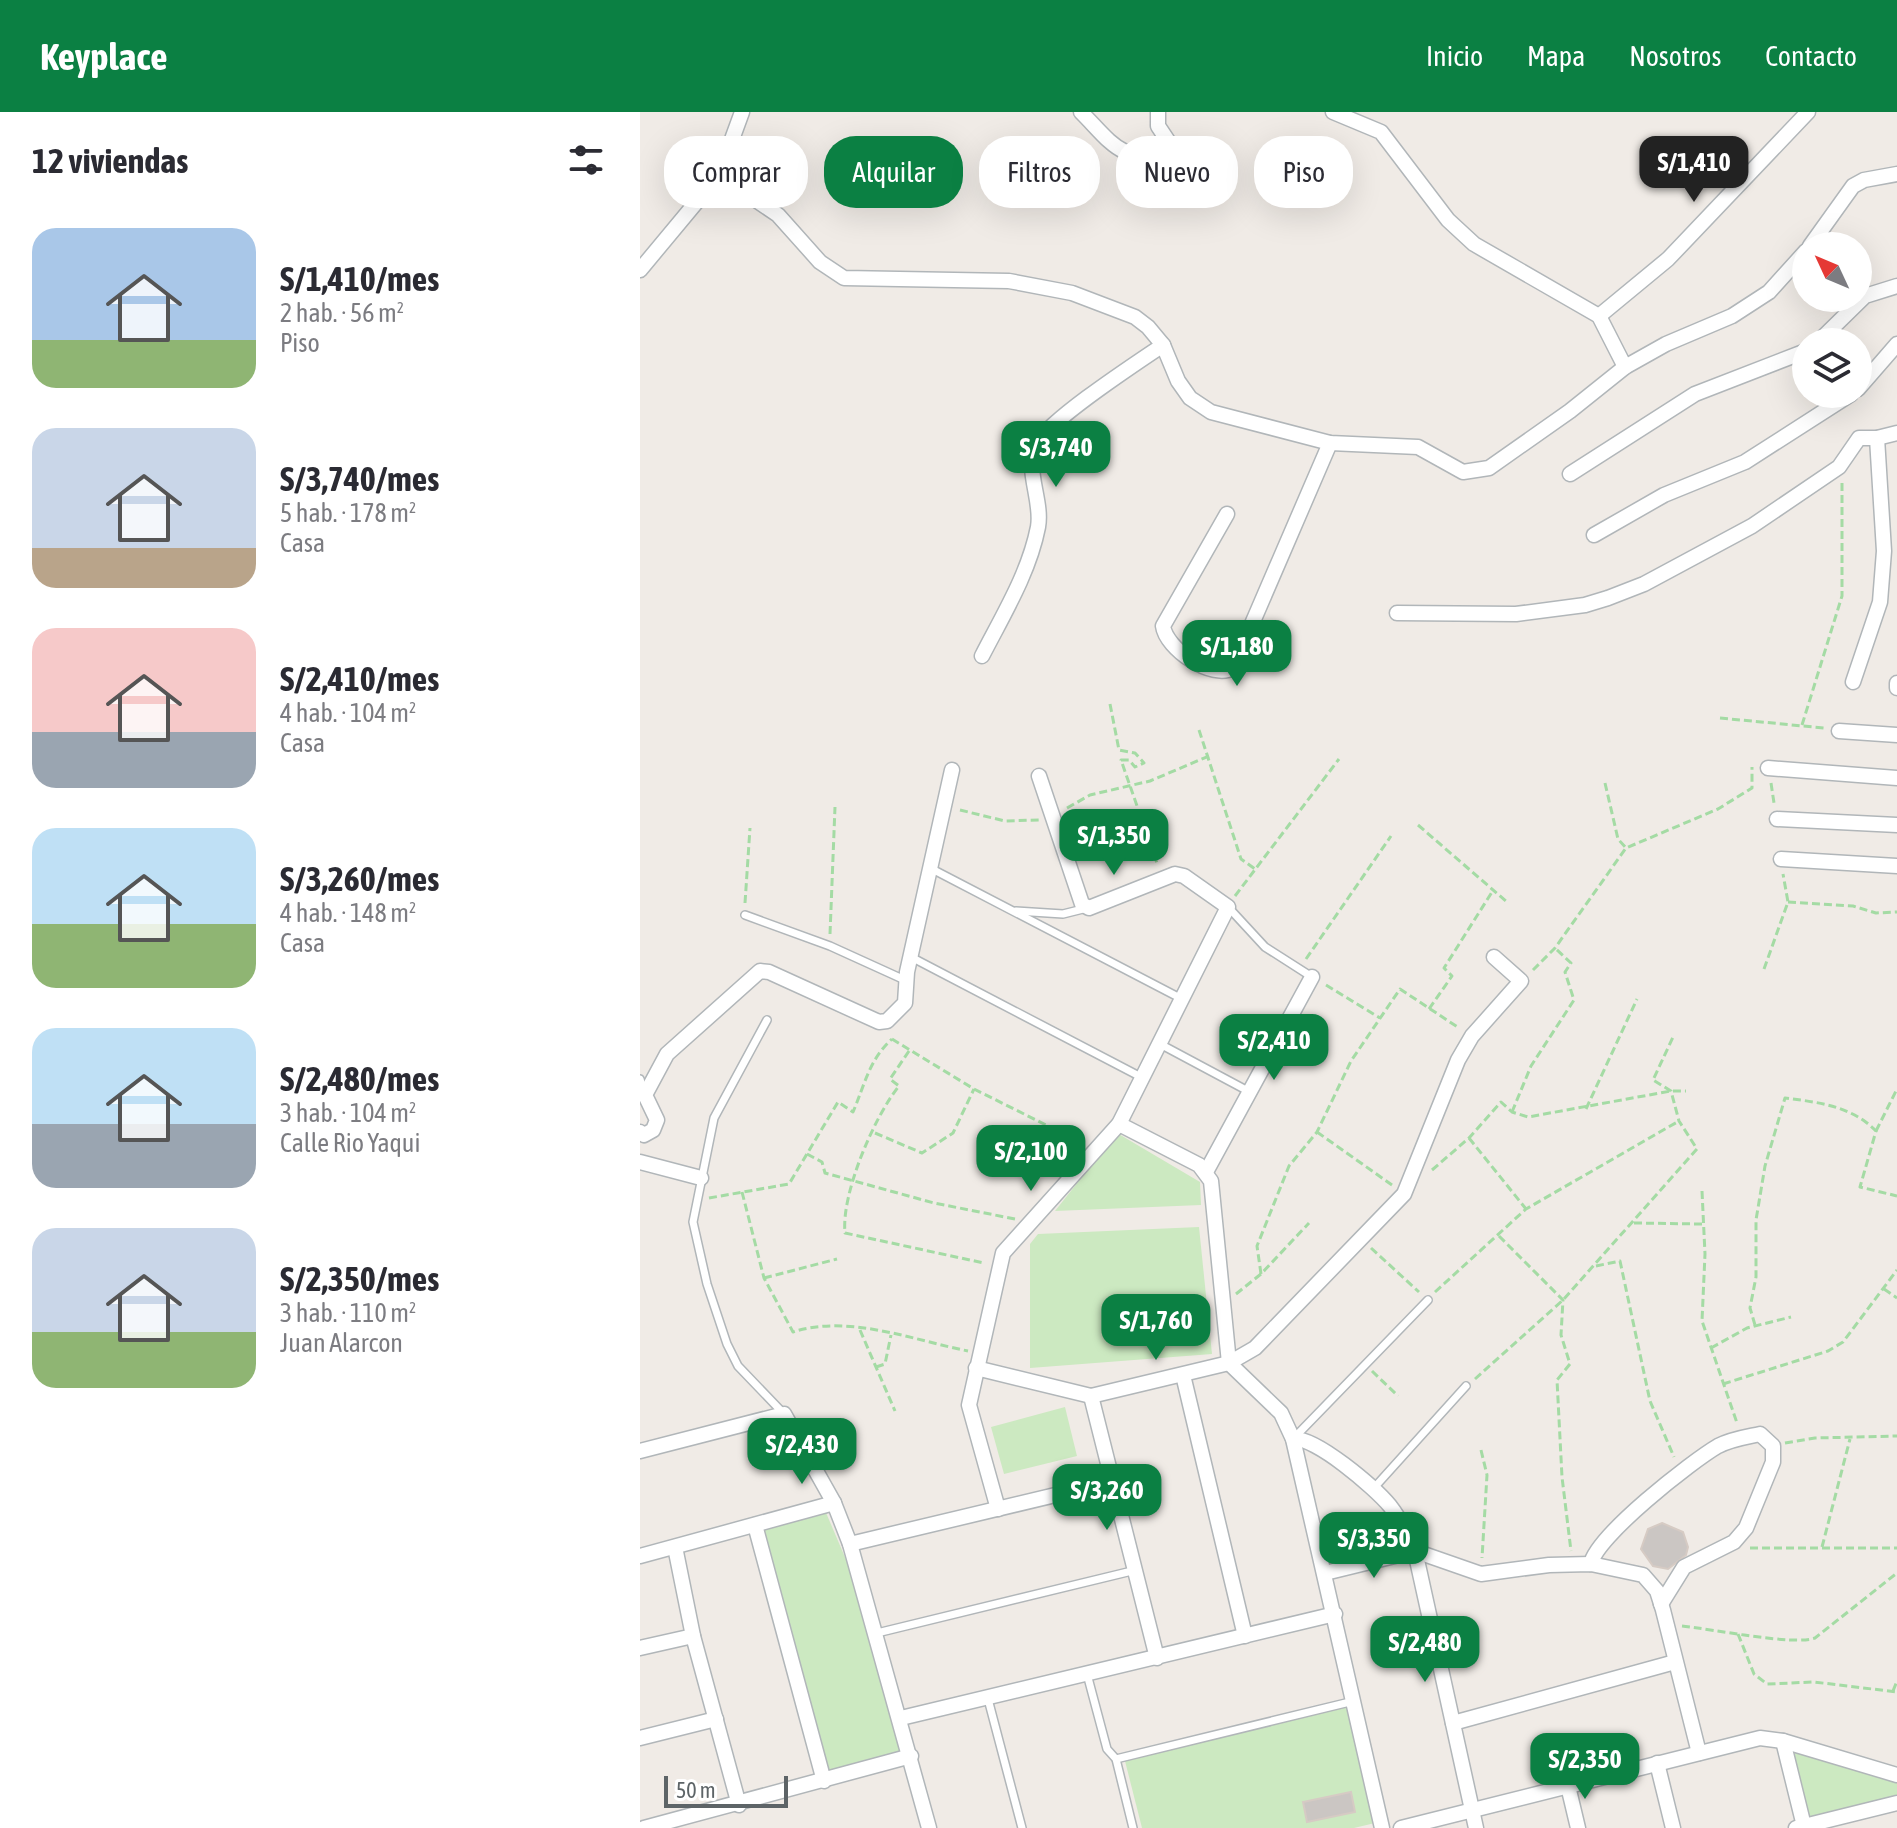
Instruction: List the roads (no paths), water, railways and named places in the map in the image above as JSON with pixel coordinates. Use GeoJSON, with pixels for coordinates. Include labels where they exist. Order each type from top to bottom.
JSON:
{"type":"FeatureCollection","features":[{"type":"Feature","properties":{"kind":"street"},"geometry":{"type":"LineString","coordinates":[[733,136],[742,112]]}},
{"type":"Feature","properties":{"kind":"street"},"geometry":{"type":"LineString","coordinates":[[1081,112],[1121,152],[1134,157],[1168,152],[1172,147],[1158,126],[1158,112]]}},
{"type":"Feature","properties":{"kind":"street"},"geometry":{"type":"LineString","coordinates":[[1333,112],[1381,132],[1448,220],[1474,244],[1599,316],[1625,367]]}},
{"type":"Feature","properties":{"kind":"street"},"geometry":{"type":"LineString","coordinates":[[1599,316],[1668,259],[1808,112]]}},
{"type":"Feature","properties":{"kind":"street"},"geometry":{"type":"LineString","coordinates":[[1820,232],[1853,186],[1864,180],[1897,174]]}},
{"type":"Feature","properties":{"kind":"street"},"geometry":{"type":"LineString","coordinates":[[640,270],[692,208]]}},
{"type":"Feature","properties":{"kind":"street"},"geometry":{"type":"LineString","coordinates":[[768,208],[778,215],[820,262],[844,278],[1009,281],[1072,293],[1135,317],[1163,345],[1178,381],[1190,398],[1211,412],[1330,443],[1418,447],[1463,472],[1489,468],[1625,367],[1666,344],[1732,316],[1769,292],[1792,267]]}},
{"type":"Feature","properties":{"kind":"street"},"geometry":{"type":"LineString","coordinates":[[1832,328],[1865,296],[1897,286]]}},
{"type":"Feature","properties":{"kind":"street"},"geometry":{"type":"LineString","coordinates":[[1872,370],[1886,352],[1897,344]]}},
{"type":"Feature","properties":{"kind":"street"},"geometry":{"type":"LineString","coordinates":[[982,656],[1032,555],[1039,523],[1032,471],[1037,443],[1055,425],[1163,345]]}},
{"type":"Feature","properties":{"kind":"street"},"geometry":{"type":"LineString","coordinates":[[1570,474],[1695,394],[1792,356]]}},
{"type":"Feature","properties":{"kind":"street"},"geometry":{"type":"LineString","coordinates":[[1594,535],[1664,495],[1745,462],[1829,408]]}},
{"type":"Feature","properties":{"kind":"street"},"geometry":{"type":"LineString","coordinates":[[1397,613],[1516,614],[1585,605],[1608,598],[1644,584],[1752,526],[1839,467],[1859,438],[1897,433]]}},
{"type":"Feature","properties":{"kind":"street"},"geometry":{"type":"LineString","coordinates":[[1853,682],[1880,602],[1884,551],[1877,438]]}},
{"type":"Feature","properties":{"kind":"street"},"geometry":{"type":"LineString","coordinates":[[1227,514],[1163,626],[1170,644],[1213,671],[1224,673],[1233,668],[1330,443]]}},
{"type":"Feature","properties":{"kind":"street"},"geometry":{"type":"LineString","coordinates":[[1839,731],[1897,735]]}},
{"type":"Feature","properties":{"kind":"street"},"geometry":{"type":"LineString","coordinates":[[1768,768],[1897,778]]}},
{"type":"Feature","properties":{"kind":"street"},"geometry":{"type":"LineString","coordinates":[[640,1132],[644,1135],[653,1130],[657,1120],[645,1095],[667,1054],[760,971],[769,972],[871,1019],[887,1021],[905,1003],[911,957],[952,770]]}},
{"type":"Feature","properties":{"kind":"street"},"geometry":{"type":"LineString","coordinates":[[998,1509],[969,1405],[1003,1253],[1119,1124],[1228,907],[1184,876],[1162,877],[1089,908],[1082,904],[1039,776]]}},
{"type":"Feature","properties":{"kind":"street"},"geometry":{"type":"LineString","coordinates":[[1777,819],[1897,825]]}},
{"type":"Feature","properties":{"kind":"street"},"geometry":{"type":"LineString","coordinates":[[1781,859],[1897,866]]}},
{"type":"Feature","properties":{"kind":"street"},"geometry":{"type":"LineString","coordinates":[[978,1360],[1091,1396],[1229,1363],[1255,1348],[1404,1194],[1458,1060],[1472,1036],[1521,981],[1494,957]]}},
{"type":"Feature","properties":{"kind":"street"},"geometry":{"type":"LineString","coordinates":[[1206,1172],[1306,973]]}},
{"type":"Feature","properties":{"kind":"street"},"geometry":{"type":"LineString","coordinates":[[1119,1124],[1206,1172],[1214,1190],[1229,1363],[1281,1413],[1293,1439],[1382,1828]]}},
{"type":"Feature","properties":{"kind":"street"},"geometry":{"type":"LineString","coordinates":[[640,1162],[701,1178]]}},
{"type":"Feature","properties":{"kind":"street"},"geometry":{"type":"LineString","coordinates":[[1183,1375],[1245,1636]]}},
{"type":"Feature","properties":{"kind":"street"},"geometry":{"type":"LineString","coordinates":[[1091,1396],[1157,1658]]}},
{"type":"Feature","properties":{"kind":"street"},"geometry":{"type":"LineString","coordinates":[[640,1451],[784,1414],[834,1503],[850,1544],[901,1718],[929,1828]]}},
{"type":"Feature","properties":{"kind":"street"},"geometry":{"type":"LineString","coordinates":[[1591,1564],[1601,1543],[1680,1472],[1721,1444],[1760,1434],[1773,1446],[1773,1462],[1746,1528],[1734,1542],[1684,1567],[1661,1604]]}},
{"type":"Feature","properties":{"kind":"street"},"geometry":{"type":"LineString","coordinates":[[1293,1439],[1314,1444],[1373,1489],[1402,1523],[1415,1551],[1476,1828]]}},
{"type":"Feature","properties":{"kind":"street"},"geometry":{"type":"LineString","coordinates":[[850,1544],[1114,1481]]}},
{"type":"Feature","properties":{"kind":"street"},"geometry":{"type":"LineString","coordinates":[[640,1556],[834,1503]]}},
{"type":"Feature","properties":{"kind":"street"},"geometry":{"type":"LineString","coordinates":[[755,1525],[824,1781]]}},
{"type":"Feature","properties":{"kind":"street"},"geometry":{"type":"LineString","coordinates":[[675,1547],[693,1636],[739,1805]]}},
{"type":"Feature","properties":{"kind":"street"},"geometry":{"type":"LineString","coordinates":[[1325,1573],[1415,1551],[1481,1574],[1573,1563],[1643,1575],[1657,1591],[1699,1753]]}},
{"type":"Feature","properties":{"kind":"street"},"geometry":{"type":"LineString","coordinates":[[901,1718],[1335,1614]]}},
{"type":"Feature","properties":{"kind":"street"},"geometry":{"type":"LineString","coordinates":[[640,1648],[693,1636]]}},
{"type":"Feature","properties":{"kind":"street"},"geometry":{"type":"LineString","coordinates":[[1453,1723],[1675,1662]]}},
{"type":"Feature","properties":{"kind":"street"},"geometry":{"type":"LineString","coordinates":[[640,1738],[716,1719]]}},
{"type":"Feature","properties":{"kind":"street"},"geometry":{"type":"LineString","coordinates":[[1401,1828],[1760,1738],[1783,1741],[1897,1775]]}},
{"type":"Feature","properties":{"kind":"street"},"geometry":{"type":"LineString","coordinates":[[1783,1741],[1800,1827],[1897,1803]]}},
{"type":"Feature","properties":{"kind":"street"},"geometry":{"type":"LineString","coordinates":[[644,1828],[682,1823],[911,1756]]}},
{"type":"Feature","properties":{"kind":"street"},"geometry":{"type":"LineString","coordinates":[[1657,1763],[1673,1828]]}},
{"type":"Feature","properties":{"kind":"street"},"geometry":{"type":"LineString","coordinates":[[1568,1786],[1578,1828]]}},
{"type":"Feature","properties":{"kind":"lane"},"geometry":{"type":"LineString","coordinates":[[932,869],[1182,999]]}},
{"type":"Feature","properties":{"kind":"lane"},"geometry":{"type":"LineString","coordinates":[[1228,907],[1265,947],[1306,973]]}},
{"type":"Feature","properties":{"kind":"lane"},"geometry":{"type":"LineString","coordinates":[[1013,911],[1063,914],[1089,908]]}},
{"type":"Feature","properties":{"kind":"lane"},"geometry":{"type":"LineString","coordinates":[[745,915],[830,946],[907,981]]}},
{"type":"Feature","properties":{"kind":"lane"},"geometry":{"type":"LineString","coordinates":[[911,957],[1143,1078]]}},
{"type":"Feature","properties":{"kind":"lane"},"geometry":{"type":"LineString","coordinates":[[767,1020],[714,1118],[693,1222],[707,1284],[727,1344],[738,1366],[784,1414]]}},
{"type":"Feature","properties":{"kind":"lane"},"geometry":{"type":"LineString","coordinates":[[1160,1044],[1248,1091]]}},
{"type":"Feature","properties":{"kind":"lane"},"geometry":{"type":"LineString","coordinates":[[640,1079],[645,1095]]}},
{"type":"Feature","properties":{"kind":"lane"},"geometry":{"type":"LineString","coordinates":[[1293,1439],[1428,1300]]}},
{"type":"Feature","properties":{"kind":"lane"},"geometry":{"type":"LineString","coordinates":[[1373,1489],[1466,1386]]}},
{"type":"Feature","properties":{"kind":"lane"},"geometry":{"type":"LineString","coordinates":[[877,1633],[1136,1570]]}},
{"type":"Feature","properties":{"kind":"lane"},"geometry":{"type":"LineString","coordinates":[[1087,1674],[1107,1749],[1116,1759],[1133,1828]]}},
{"type":"Feature","properties":{"kind":"lane"},"geometry":{"type":"LineString","coordinates":[[988,1699],[1022,1828]]}},
{"type":"Feature","properties":{"kind":"lane"},"geometry":{"type":"LineString","coordinates":[[1116,1759],[1354,1701]]}}]}
